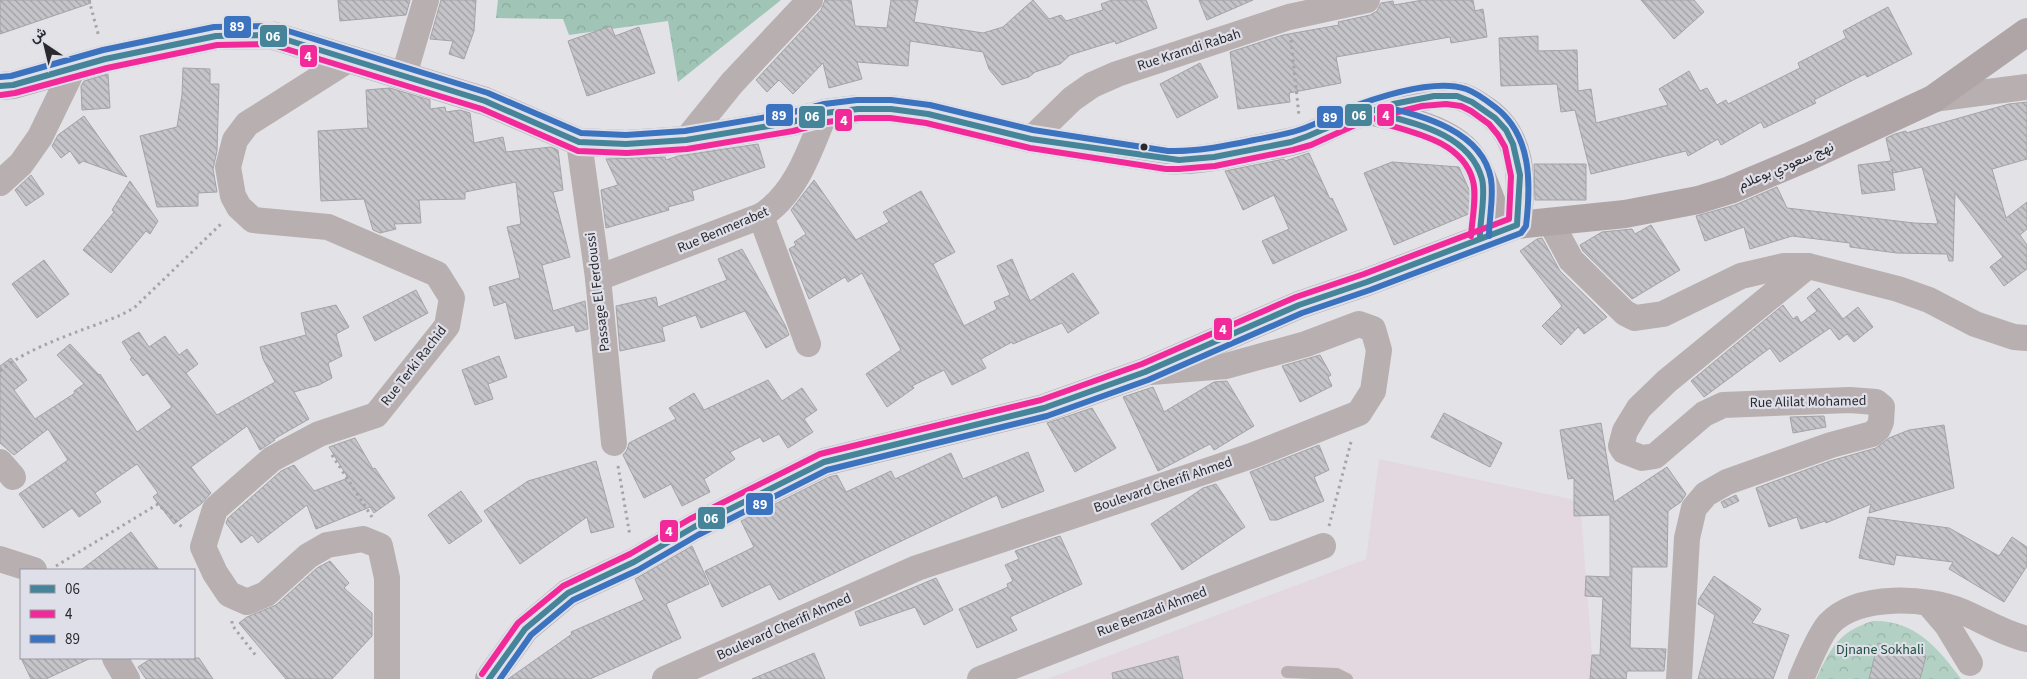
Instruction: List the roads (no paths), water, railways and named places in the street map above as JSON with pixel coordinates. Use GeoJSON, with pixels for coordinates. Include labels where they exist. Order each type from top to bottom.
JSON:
{"type":"FeatureCollection","features":[{"type":"Feature","properties":{"kind":"main road","name":"نهج سعودي بوعلام"},"geometry":{"type":"LineString","coordinates":[[1500,232],[1550,222],[1625,214],[1698,200],[1730,190],[1808,157],[1933,99],[2027,32]]}},
{"type":"Feature","properties":{"kind":"main road"},"geometry":{"type":"LineString","coordinates":[[0,86],[13,85],[105,59],[216,36],[271,36],[485,101],[579,142],[626,144],[686,140],[792,122],[825,113],[858,109],[892,108],[928,114],[1031,139],[1167,160],[1189,161],[1301,139],[1356,115],[1370,111],[1417,99],[1456,95],[1467,98],[1493,114],[1506,129],[1516,150],[1520,183],[1500,232],[1367,282],[1299,304],[1145,372],[1044,408],[824,462],[694,527],[634,562],[568,593],[525,629],[489,679]]}},
{"type":"Feature","properties":{"kind":"main road"},"geometry":{"type":"LineString","coordinates":[[1370,111],[1443,134],[1473,158],[1500,232]]}},
{"type":"Feature","properties":{"kind":"street"},"geometry":{"type":"LineString","coordinates":[[404,75],[426,0]]}},
{"type":"Feature","properties":{"kind":"street"},"geometry":{"type":"LineString","coordinates":[[686,140],[732,83],[810,0]]}},
{"type":"Feature","properties":{"kind":"street","name":"Rue Kramdi Rabah"},"geometry":{"type":"LineString","coordinates":[[1031,139],[1072,99],[1092,85],[1117,74],[1286,9],[1367,0]]}},
{"type":"Feature","properties":{"kind":"street","name":"Rue Terki Rachid"},"geometry":{"type":"LineString","coordinates":[[348,60],[247,124],[235,140],[228,167],[233,196],[238,207],[253,220],[328,227],[437,274],[452,298],[447,326],[376,415],[319,434],[272,459],[216,509],[203,547],[215,573],[229,594],[247,602],[266,594],[308,556],[327,545],[362,539],[380,546],[387,578],[387,679]]}},
{"type":"Feature","properties":{"kind":"street"},"geometry":{"type":"LineString","coordinates":[[0,183],[21,164],[40,137],[73,69]]}},
{"type":"Feature","properties":{"kind":"street"},"geometry":{"type":"LineString","coordinates":[[1933,99],[2027,87]]}},
{"type":"Feature","properties":{"kind":"street","name":"Rue Benmerabet"},"geometry":{"type":"LineString","coordinates":[[598,278],[761,216],[776,206],[792,184],[808,155],[825,113]]}},
{"type":"Feature","properties":{"kind":"street","name":"Passage El Ferdoussi"},"geometry":{"type":"LineString","coordinates":[[579,142],[598,278],[614,443]]}},
{"type":"Feature","properties":{"kind":"street"},"geometry":{"type":"LineString","coordinates":[[761,216],[808,344]]}},
{"type":"Feature","properties":{"kind":"street"},"geometry":{"type":"LineString","coordinates":[[1550,222],[1571,260],[1625,313],[1635,318],[1663,314],[1741,276],[1784,266],[1808,266],[1898,289],[1929,300],[1975,324],[2014,337],[2027,338]]}},
{"type":"Feature","properties":{"kind":"street","name":"Rue Alilat Mohamed"},"geometry":{"type":"LineString","coordinates":[[1679,679],[1687,538],[1694,508],[1701,499],[1717,486],[1831,445],[1872,434],[1878,429],[1881,422],[1882,407],[1876,402],[1850,400],[1723,405],[1704,414],[1655,456],[1642,458],[1624,451],[1621,446],[1625,431],[1639,408],[1667,381],[1808,266]]}},
{"type":"Feature","properties":{"kind":"street","name":"Boulevard Cherifi Ahmed"},"geometry":{"type":"LineString","coordinates":[[665,679],[917,568],[1250,456],[1359,413],[1372,391],[1380,350],[1373,329],[1360,324],[1306,344],[1226,366],[1145,372]]}},
{"type":"Feature","properties":{"kind":"street","name":"Rue Benzadi Ahmed"},"geometry":{"type":"LineString","coordinates":[[980,679],[1323,546]]}},
{"type":"Feature","properties":{"kind":"street"},"geometry":{"type":"LineString","coordinates":[[0,559],[31,569]]}},
{"type":"Feature","properties":{"kind":"street"},"geometry":{"type":"LineString","coordinates":[[1801,679],[1828,625],[1844,613],[1869,603],[1898,601],[1928,604],[1962,612],[2027,639]]}},
{"type":"Feature","properties":{"kind":"street"},"geometry":{"type":"LineString","coordinates":[[1928,604],[1947,625],[1970,664]]}},
{"type":"Feature","properties":{"kind":"street"},"geometry":{"type":"LineString","coordinates":[[116,659],[127,679]]}},
{"type":"Feature","properties":{"kind":"lane"},"geometry":{"type":"LineString","coordinates":[[1287,672],[1337,674],[1347,679]]}},
{"type":"Feature","properties":{"kind":"park label","name":"Djnane Sokhali"},"geometry":{"type":"Point","coordinates":[1880,650]}}]}
